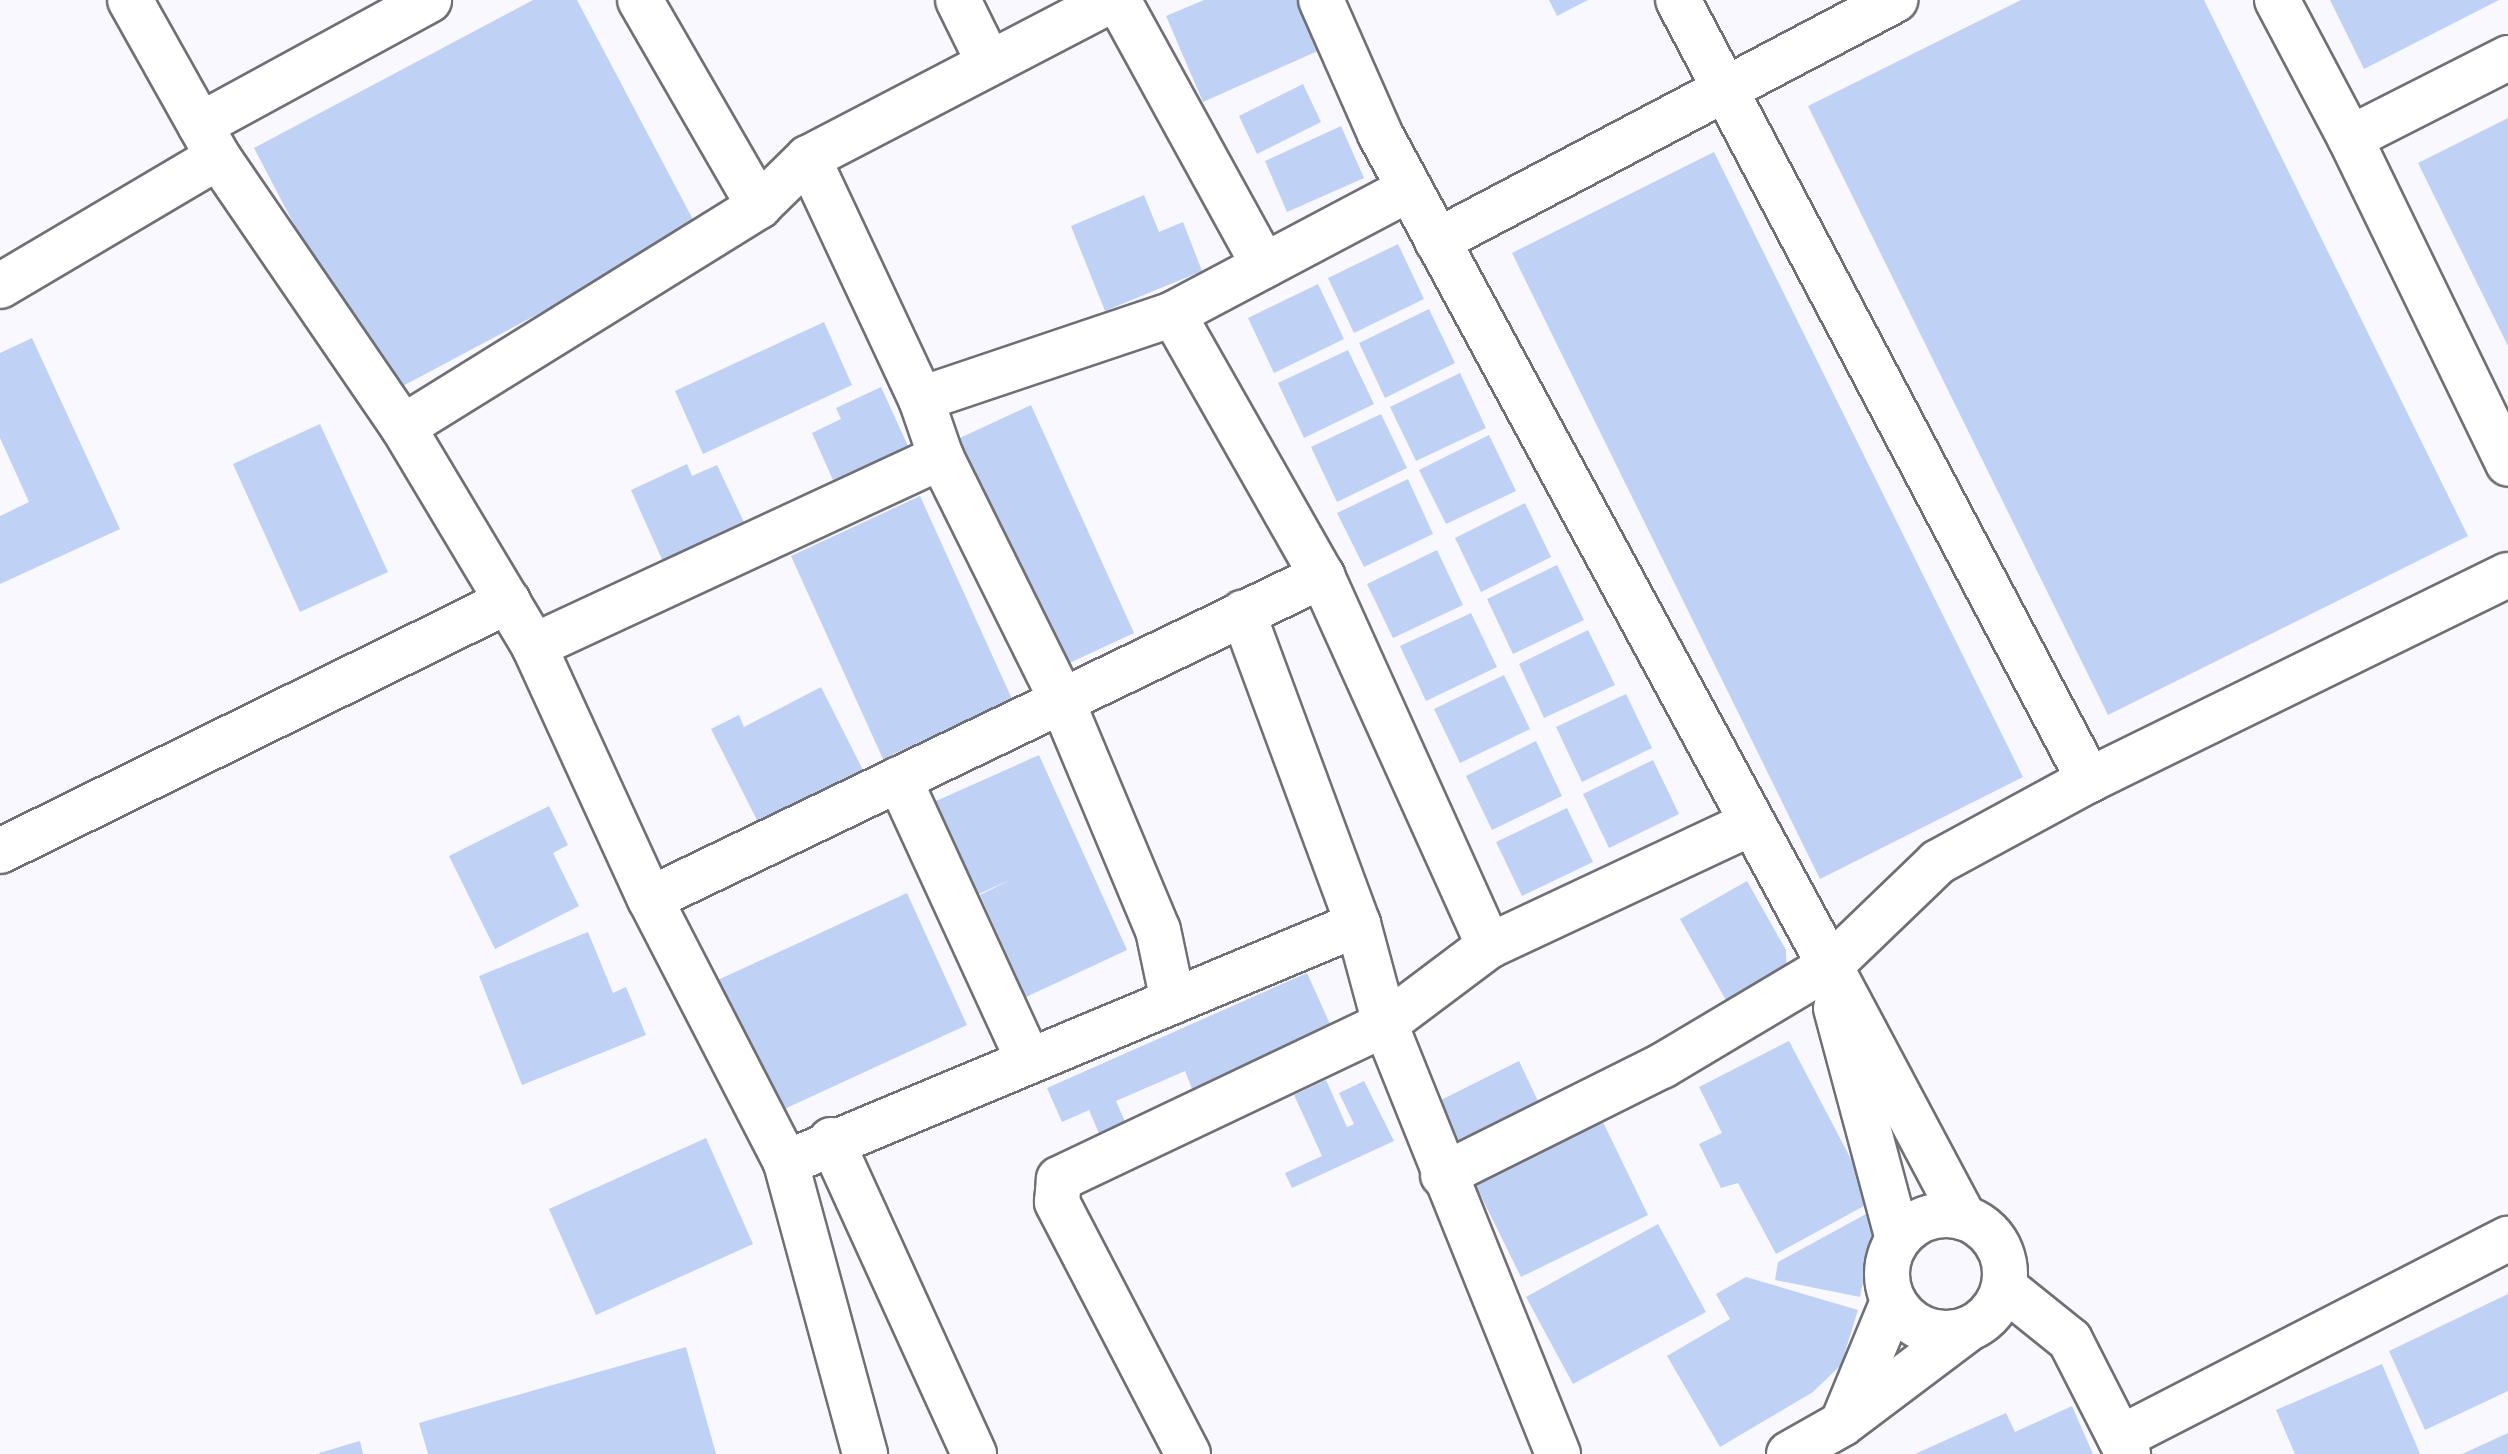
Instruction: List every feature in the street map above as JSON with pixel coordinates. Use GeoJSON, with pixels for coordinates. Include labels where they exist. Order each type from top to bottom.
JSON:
{"type":"FeatureCollection","features":[{"type":"Feature","properties":{"kind":"street"},"geometry":{"type":"LineString","coordinates":[[130,0],[209,141],[403,427],[534,646],[650,899],[786,1163],[865,1454]]}},
{"type":"Feature","properties":{"kind":"street"},"geometry":{"type":"LineString","coordinates":[[0,286],[209,141],[429,0]]}},
{"type":"Feature","properties":{"kind":"street"},"geometry":{"type":"LineString","coordinates":[[640,0],[759,206]]}},
{"type":"Feature","properties":{"kind":"street"},"geometry":{"type":"LineString","coordinates":[[958,0],[989,63]]}},
{"type":"Feature","properties":{"kind":"street"},"geometry":{"type":"LineString","coordinates":[[403,427],[759,206],[808,158],[1111,0]]}},
{"type":"Feature","properties":{"kind":"street"},"geometry":{"type":"LineString","coordinates":[[1118,0],[1264,266]]}},
{"type":"Feature","properties":{"kind":"street"},"geometry":{"type":"LineString","coordinates":[[1321,0],[1409,189],[1964,1218]]}},
{"type":"Feature","properties":{"kind":"street"},"geometry":{"type":"LineString","coordinates":[[1678,0],[1722,91],[2089,780]]}},
{"type":"Feature","properties":{"kind":"street"},"geometry":{"type":"LineString","coordinates":[[1437,241],[1895,0]]}},
{"type":"Feature","properties":{"kind":"street"},"geometry":{"type":"LineString","coordinates":[[2277,0],[2350,138],[2508,464]]}},
{"type":"Feature","properties":{"kind":"street"},"geometry":{"type":"LineString","coordinates":[[2350,138],[2508,58]]}},
{"type":"Feature","properties":{"kind":"street"},"geometry":{"type":"LineString","coordinates":[[808,158],[921,399],[941,457],[1062,701],[1158,930],[1173,1001]]}},
{"type":"Feature","properties":{"kind":"street"},"geometry":{"type":"LineString","coordinates":[[921,399],[1173,314],[1409,189]]}},
{"type":"Feature","properties":{"kind":"street"},"geometry":{"type":"LineString","coordinates":[[1173,314],[1322,576],[1489,946]]}},
{"type":"Feature","properties":{"kind":"street"},"geometry":{"type":"LineString","coordinates":[[534,646],[941,457]]}},
{"type":"Feature","properties":{"kind":"street"},"geometry":{"type":"LineString","coordinates":[[1443,1175],[1662,1066],[1830,966],[1938,862],[2089,780],[2508,575]]}},
{"type":"Feature","properties":{"kind":"street"},"geometry":{"type":"LineString","coordinates":[[650,899],[1322,576]]}},
{"type":"Feature","properties":{"kind":"street"},"geometry":{"type":"LineString","coordinates":[[0,851],[508,601]]}},
{"type":"Feature","properties":{"kind":"street"},"geometry":{"type":"LineString","coordinates":[[1243,613],[1358,924],[1385,1024],[1443,1175],[1558,1454]]}},
{"type":"Feature","properties":{"kind":"street"},"geometry":{"type":"LineString","coordinates":[[899,779],[1028,1059]]}},
{"type":"Feature","properties":{"kind":"street"},"geometry":{"type":"LineString","coordinates":[[1188,1454],[1057,1202],[1059,1179],[1385,1024],[1489,946],[1750,824]]}},
{"type":"Feature","properties":{"kind":"street"},"geometry":{"type":"LineString","coordinates":[[786,1163],[831,1140],[1358,924]]}},
{"type":"Feature","properties":{"kind":"street"},"geometry":{"type":"LineString","coordinates":[[1830,966],[1841,1043],[1898,1239]]}},
{"type":"Feature","properties":{"kind":"street"},"geometry":{"type":"LineString","coordinates":[[831,1140],[974,1454]]}},
{"type":"Feature","properties":{"kind":"street"},"geometry":{"type":"LineString","coordinates":[[1789,1454],[1842,1424],[1996,1305],[2004,1287],[2002,1253],[1980,1225],[1964,1218],[1928,1217],[1898,1239],[1887,1269],[1893,1301],[1842,1424]]}},
{"type":"Feature","properties":{"kind":"street"},"geometry":{"type":"LineString","coordinates":[[2004,1287],[2070,1340],[2124,1446],[2508,1239]]}},
{"type":"Feature","properties":{"kind":"street"},"geometry":{"type":"LineString","coordinates":[[1893,1301],[1917,1326],[1933,1332],[1968,1329]]}},
{"type":"Feature","properties":{"kind":"building"},"geometry":{"type":"Polygon","coordinates":[[[533,0],[577,0],[698,229],[384,396],[254,148],[533,0]]]}},
{"type":"Feature","properties":{"kind":"building"},"geometry":{"type":"Polygon","coordinates":[[[1204,0],[1298,0],[1320,50],[1203,102],[1166,16],[1204,0]]]}},
{"type":"Feature","properties":{"kind":"building"},"geometry":{"type":"Polygon","coordinates":[[[1549,0],[1588,0],[1557,16],[1549,0]]]}},
{"type":"Feature","properties":{"kind":"building"},"geometry":{"type":"Polygon","coordinates":[[[2021,0],[2204,0],[2468,536],[2108,715],[1808,106],[2021,0]]]}},
{"type":"Feature","properties":{"kind":"building"},"geometry":{"type":"Polygon","coordinates":[[[2330,0],[2499,0],[2364,69],[2330,0]]]}},
{"type":"Feature","properties":{"kind":"building"},"geometry":{"type":"Polygon","coordinates":[[[1303,84],[1321,122],[1257,154],[1239,116],[1303,84]]]}},
{"type":"Feature","properties":{"kind":"building"},"geometry":{"type":"Polygon","coordinates":[[[2508,118],[2508,346],[2418,163],[2508,118]]]}},
{"type":"Feature","properties":{"kind":"building"},"geometry":{"type":"Polygon","coordinates":[[[1341,126],[1364,178],[1287,212],[1265,161],[1341,126]]]}},
{"type":"Feature","properties":{"kind":"building"},"geometry":{"type":"Polygon","coordinates":[[[1714,152],[2023,777],[1820,879],[1512,253],[1714,152]]]}},
{"type":"Feature","properties":{"kind":"building"},"geometry":{"type":"Polygon","coordinates":[[[1144,195],[1159,232],[1183,222],[1202,271],[1105,311],[1071,226],[1144,195]]]}},
{"type":"Feature","properties":{"kind":"building"},"geometry":{"type":"Polygon","coordinates":[[[1398,244],[1424,299],[1354,333],[1328,278],[1398,244]]]}},
{"type":"Feature","properties":{"kind":"building"},"geometry":{"type":"Polygon","coordinates":[[[1318,284],[1344,339],[1274,373],[1248,318],[1318,284]]]}},
{"type":"Feature","properties":{"kind":"building"},"geometry":{"type":"Polygon","coordinates":[[[1429,309],[1455,363],[1385,398],[1359,343],[1429,309]]]}},
{"type":"Feature","properties":{"kind":"building"},"geometry":{"type":"Polygon","coordinates":[[[824,322],[852,385],[703,454],[675,391],[824,322]]]}},
{"type":"Feature","properties":{"kind":"building"},"geometry":{"type":"Polygon","coordinates":[[[32,338],[120,529],[0,584],[0,516],[29,502],[0,438],[0,353],[32,338]]]}},
{"type":"Feature","properties":{"kind":"building"},"geometry":{"type":"Polygon","coordinates":[[[1348,350],[1374,404],[1304,438],[1278,383],[1348,350]]]}},
{"type":"Feature","properties":{"kind":"building"},"geometry":{"type":"Polygon","coordinates":[[[1460,373],[1486,428],[1416,461],[1390,407],[1460,373]]]}},
{"type":"Feature","properties":{"kind":"building"},"geometry":{"type":"Polygon","coordinates":[[[881,387],[908,446],[833,480],[812,433],[841,419],[836,408],[881,387]]]}},
{"type":"Feature","properties":{"kind":"building"},"geometry":{"type":"Polygon","coordinates":[[[1031,405],[1134,633],[1050,672],[947,444],[1031,405]]]}},
{"type":"Feature","properties":{"kind":"building"},"geometry":{"type":"Polygon","coordinates":[[[1381,414],[1407,468],[1337,502],[1311,447],[1381,414]]]}},
{"type":"Feature","properties":{"kind":"building"},"geometry":{"type":"Polygon","coordinates":[[[320,424],[388,572],[300,612],[233,464],[320,424]]]}},
{"type":"Feature","properties":{"kind":"building"},"geometry":{"type":"Polygon","coordinates":[[[1489,435],[1516,491],[1446,524],[1419,470],[1489,435]]]}},
{"type":"Feature","properties":{"kind":"building"},"geometry":{"type":"Polygon","coordinates":[[[687,464],[692,476],[717,465],[751,537],[669,575],[631,490],[687,464]]]}},
{"type":"Feature","properties":{"kind":"building"},"geometry":{"type":"Polygon","coordinates":[[[1408,479],[1433,534],[1364,567],[1337,513],[1408,479]]]}},
{"type":"Feature","properties":{"kind":"building"},"geometry":{"type":"Polygon","coordinates":[[[920,496],[1012,699],[883,759],[791,556],[920,496]]]}},
{"type":"Feature","properties":{"kind":"building"},"geometry":{"type":"Polygon","coordinates":[[[1525,503],[1551,557],[1481,592],[1455,538],[1525,503]]]}},
{"type":"Feature","properties":{"kind":"building"},"geometry":{"type":"Polygon","coordinates":[[[1437,550],[1463,605],[1393,638],[1367,584],[1437,550]]]}},
{"type":"Feature","properties":{"kind":"building"},"geometry":{"type":"Polygon","coordinates":[[[1557,565],[1584,620],[1513,654],[1487,599],[1557,565]]]}},
{"type":"Feature","properties":{"kind":"building"},"geometry":{"type":"Polygon","coordinates":[[[1471,613],[1497,667],[1426,701],[1400,646],[1471,613]]]}},
{"type":"Feature","properties":{"kind":"building"},"geometry":{"type":"Polygon","coordinates":[[[1588,630],[1615,685],[1544,718],[1519,664],[1588,630]]]}},
{"type":"Feature","properties":{"kind":"building"},"geometry":{"type":"Polygon","coordinates":[[[1504,675],[1530,729],[1460,763],[1434,709],[1504,675]]]}},
{"type":"Feature","properties":{"kind":"building"},"geometry":{"type":"Polygon","coordinates":[[[821,687],[867,778],[763,832],[711,729],[739,715],[744,727],[821,687]]]}},
{"type":"Feature","properties":{"kind":"building"},"geometry":{"type":"Polygon","coordinates":[[[1626,694],[1652,748],[1582,782],[1556,727],[1626,694]]]}},
{"type":"Feature","properties":{"kind":"building"},"geometry":{"type":"Polygon","coordinates":[[[1536,741],[1562,796],[1492,830],[1466,776],[1536,741]]]}},
{"type":"Feature","properties":{"kind":"building"},"geometry":{"type":"Polygon","coordinates":[[[1039,755],[1127,950],[1026,997],[980,895],[1012,879],[968,899],[927,805],[1039,755]]]}},
{"type":"Feature","properties":{"kind":"building"},"geometry":{"type":"Polygon","coordinates":[[[1653,760],[1679,814],[1609,848],[1583,794],[1653,760]]]}},
{"type":"Feature","properties":{"kind":"building"},"geometry":{"type":"Polygon","coordinates":[[[549,806],[568,845],[553,853],[579,906],[495,949],[449,856],[549,806]]]}},
{"type":"Feature","properties":{"kind":"building"},"geometry":{"type":"Polygon","coordinates":[[[1567,808],[1593,862],[1522,896],[1496,842],[1567,808]]]}},
{"type":"Feature","properties":{"kind":"building"},"geometry":{"type":"Polygon","coordinates":[[[1747,881],[1786,950],[1787,1007],[1744,1032],[1680,919],[1747,881]]]}},
{"type":"Feature","properties":{"kind":"building"},"geometry":{"type":"Polygon","coordinates":[[[907,893],[967,1025],[769,1116],[709,984],[907,893]]]}},
{"type":"Feature","properties":{"kind":"building"},"geometry":{"type":"Polygon","coordinates":[[[588,932],[613,993],[626,987],[646,1035],[522,1085],[479,976],[588,932]]]}},
{"type":"Feature","properties":{"kind":"building"},"geometry":{"type":"Polygon","coordinates":[[[1307,973],[1339,1044],[1195,1096],[1185,1071],[1116,1101],[1127,1126],[1101,1138],[1089,1110],[1062,1122],[1047,1088],[1307,973]]]}},
{"type":"Feature","properties":{"kind":"building"},"geometry":{"type":"Polygon","coordinates":[[[1789,1041],[1873,1201],[1776,1254],[1738,1183],[1721,1188],[1699,1144],[1722,1133],[1699,1087],[1789,1041]]]}},
{"type":"Feature","properties":{"kind":"building"},"geometry":{"type":"Polygon","coordinates":[[[1519,1061],[1548,1122],[1466,1162],[1437,1102],[1519,1061]]]}},
{"type":"Feature","properties":{"kind":"building"},"geometry":{"type":"Polygon","coordinates":[[[1326,1080],[1347,1127],[1354,1124],[1339,1093],[1364,1081],[1394,1141],[1292,1188],[1285,1173],[1322,1156],[1294,1095],[1326,1080]]]}},
{"type":"Feature","properties":{"kind":"building"},"geometry":{"type":"Polygon","coordinates":[[[1603,1122],[1648,1215],[1521,1277],[1475,1184],[1603,1122]]]}},
{"type":"Feature","properties":{"kind":"building"},"geometry":{"type":"Polygon","coordinates":[[[706,1138],[753,1244],[596,1315],[549,1209],[706,1138]]]}},
{"type":"Feature","properties":{"kind":"building"},"geometry":{"type":"Polygon","coordinates":[[[1877,1208],[1860,1297],[1775,1280],[1778,1262],[1877,1208]]]}},
{"type":"Feature","properties":{"kind":"building"},"geometry":{"type":"Polygon","coordinates":[[[1658,1224],[1706,1312],[1573,1384],[1526,1297],[1658,1224]]]}},
{"type":"Feature","properties":{"kind":"building"},"geometry":{"type":"Polygon","coordinates":[[[1746,1277],[1858,1310],[1841,1365],[1813,1392],[1720,1447],[1667,1356],[1730,1319],[1716,1294],[1746,1277]]]}},
{"type":"Feature","properties":{"kind":"building"},"geometry":{"type":"Polygon","coordinates":[[[2508,1294],[2508,1391],[2425,1430],[2389,1351],[2508,1294]]]}},
{"type":"Feature","properties":{"kind":"building"},"geometry":{"type":"Polygon","coordinates":[[[686,1347],[716,1454],[428,1454],[419,1423],[686,1347]]]}},
{"type":"Feature","properties":{"kind":"building"},"geometry":{"type":"Polygon","coordinates":[[[2382,1364],[2420,1454],[2295,1454],[2276,1410],[2382,1364]]]}},
{"type":"Feature","properties":{"kind":"building"},"geometry":{"type":"Polygon","coordinates":[[[2072,1406],[2093,1454],[1915,1454],[2006,1413],[2015,1432],[2072,1406]]]}},
{"type":"Feature","properties":{"kind":"building"},"geometry":{"type":"Polygon","coordinates":[[[2508,1433],[2508,1454],[2462,1454],[2508,1433]]]}},
{"type":"Feature","properties":{"kind":"building"},"geometry":{"type":"Polygon","coordinates":[[[360,1441],[363,1454],[319,1454],[319,1453],[360,1441]]]}}]}
